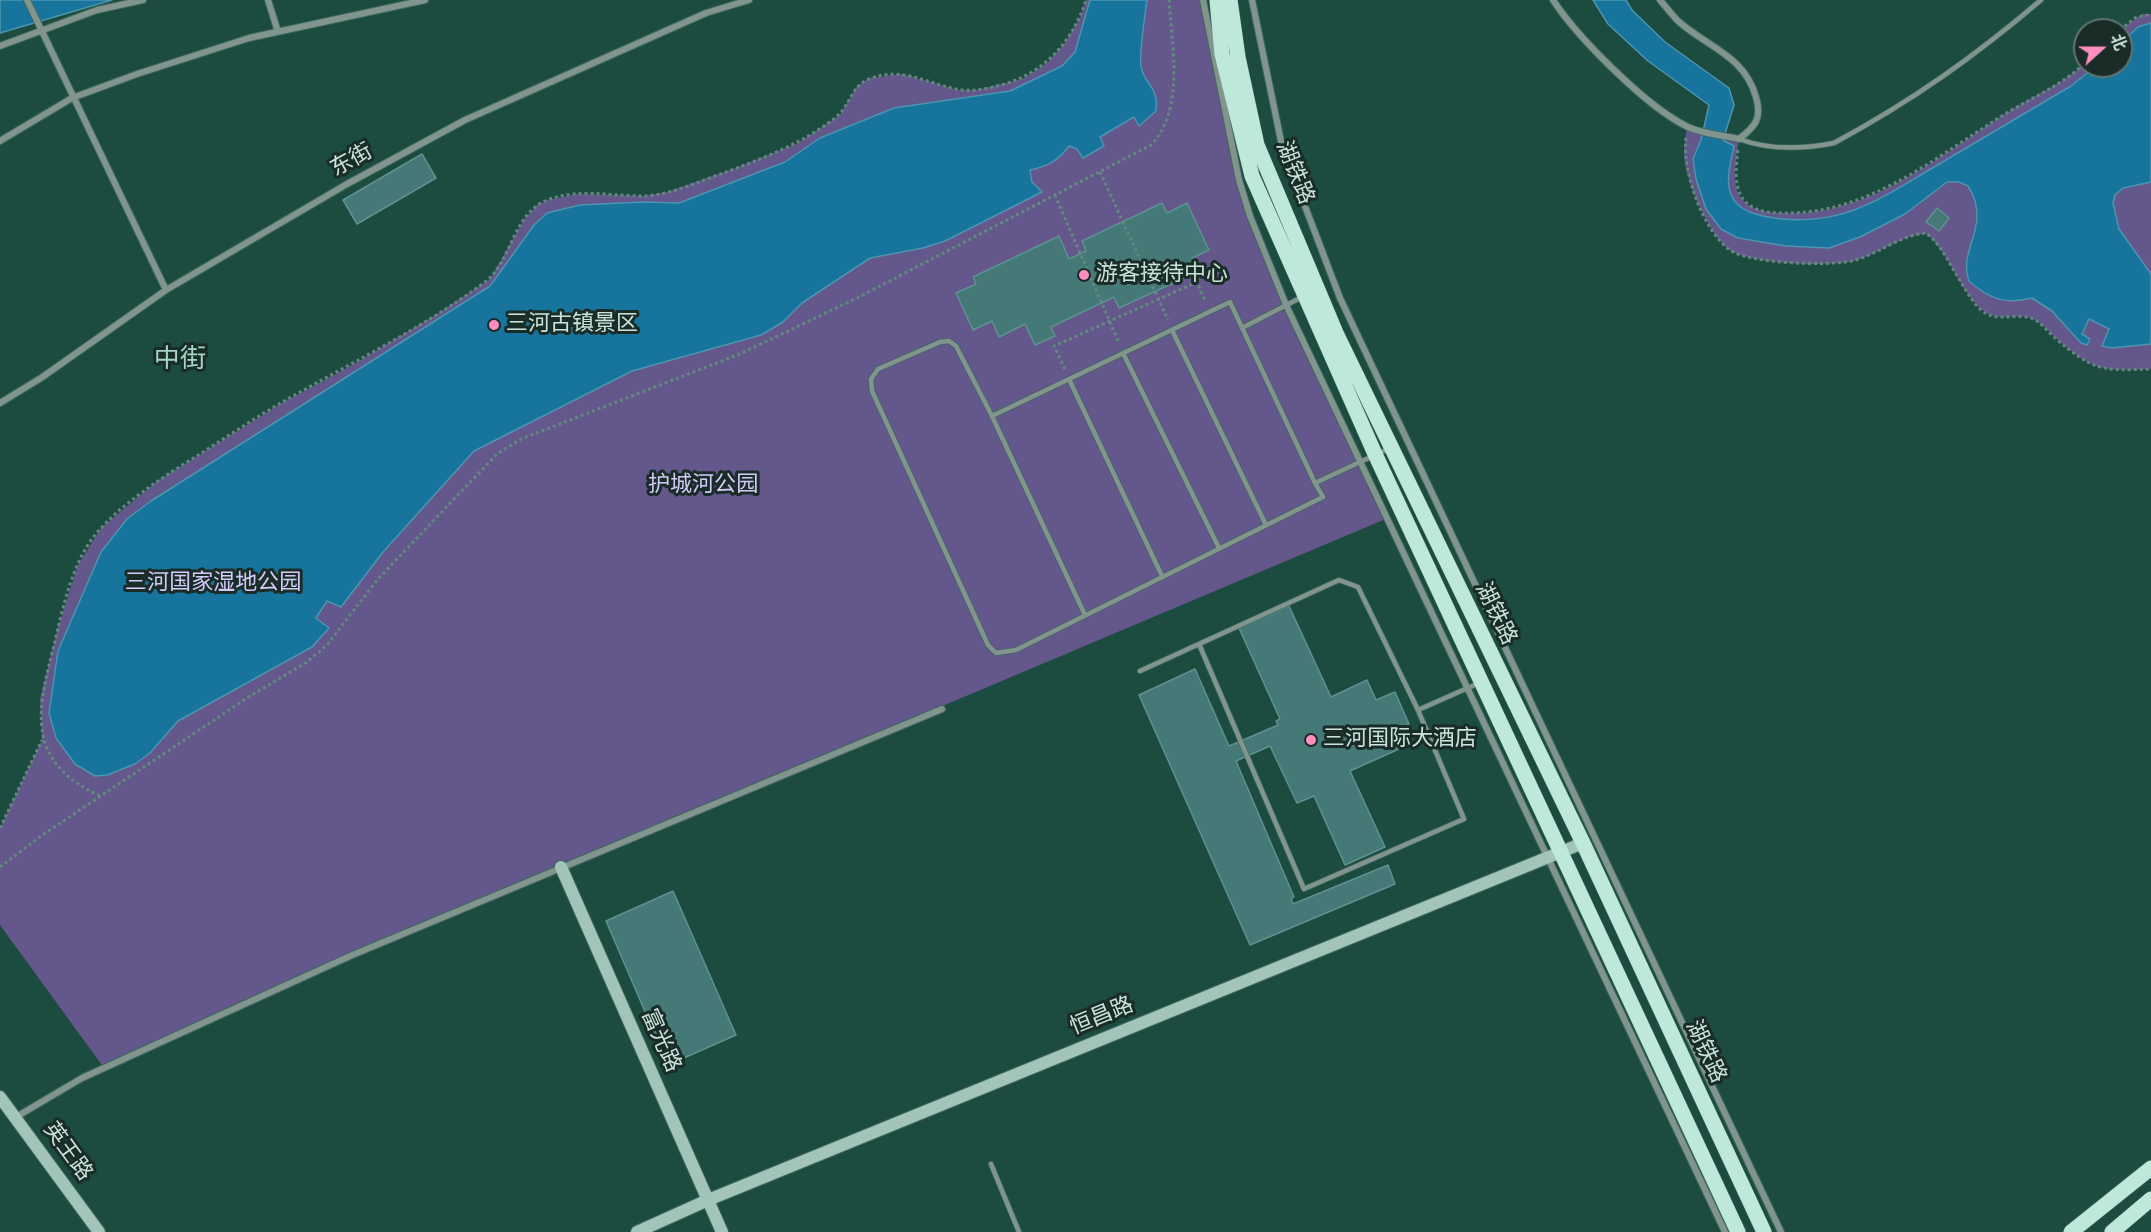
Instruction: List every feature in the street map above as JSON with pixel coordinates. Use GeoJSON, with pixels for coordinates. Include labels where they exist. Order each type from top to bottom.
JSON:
{"type":"FeatureCollection","features":[{"type":"Feature","properties":{"kind":"main road","name":"湖铁路"},"geometry":{"type":"LineString","coordinates":[[1217,0],[1222,54],[1252,176],[1390,448],[1583,843],[1764,1232]]}},
{"type":"Feature","properties":{"kind":"main road","name":"湖铁路"},"geometry":{"type":"LineString","coordinates":[[1230,0],[1238,57],[1257,146],[1311,293],[1376,454],[1475,685],[1738,1232]]}},
{"type":"Feature","properties":{"kind":"main road"},"geometry":{"type":"LineString","coordinates":[[2071,1232],[2151,1168]]}},
{"type":"Feature","properties":{"kind":"main road"},"geometry":{"type":"LineString","coordinates":[[2112,1232],[2151,1199]]}},
{"type":"Feature","properties":{"kind":"street"},"geometry":{"type":"LineString","coordinates":[[27,0],[166,290]]}},
{"type":"Feature","properties":{"kind":"street"},"geometry":{"type":"LineString","coordinates":[[0,46],[97,10],[143,0]]}},
{"type":"Feature","properties":{"kind":"street"},"geometry":{"type":"LineString","coordinates":[[268,0],[278,32]]}},
{"type":"Feature","properties":{"kind":"street"},"geometry":{"type":"LineString","coordinates":[[0,141],[72,98],[249,38],[425,0]]}},
{"type":"Feature","properties":{"kind":"street","name":"东街"},"geometry":{"type":"LineString","coordinates":[[0,403],[41,378],[166,290],[347,183],[465,120],[706,13],[749,0]]}},
{"type":"Feature","properties":{"kind":"street"},"geometry":{"type":"LineString","coordinates":[[1203,0],[1239,180],[1250,216],[1286,305],[1361,461],[1475,685]]}},
{"type":"Feature","properties":{"kind":"street"},"geometry":{"type":"LineString","coordinates":[[1252,0],[1282,146],[1340,298],[1781,1232]]}},
{"type":"Feature","properties":{"kind":"street"},"geometry":{"type":"LineString","coordinates":[[1553,0],[1573,28],[1617,71],[1687,127],[1739,139],[1755,126],[1759,117],[1755,92],[1747,74],[1729,55],[1679,22],[1660,0]]}},
{"type":"Feature","properties":{"kind":"street"},"geometry":{"type":"LineString","coordinates":[[16,1117],[58,1091],[117,1061],[350,956],[942,709]]}},
{"type":"Feature","properties":{"kind":"street","name":"恒昌路"},"geometry":{"type":"LineString","coordinates":[[637,1232],[708,1200],[1583,843]]}},
{"type":"Feature","properties":{"kind":"street"},"geometry":{"type":"LineString","coordinates":[[1555,855],[1725,1232]]}},
{"type":"Feature","properties":{"kind":"street","name":"富光路"},"geometry":{"type":"LineString","coordinates":[[561,867],[722,1232]]}},
{"type":"Feature","properties":{"kind":"street","name":"英王路"},"geometry":{"type":"LineString","coordinates":[[0,1097],[99,1232]]}},
{"type":"Feature","properties":{"kind":"lane"},"geometry":{"type":"LineString","coordinates":[[1739,139],[1771,147],[1816,147],[1834,143],[1944,77],[1982,50],[2041,0]]}},
{"type":"Feature","properties":{"kind":"lane"},"geometry":{"type":"LineString","coordinates":[[1242,328],[1311,293]]}},
{"type":"Feature","properties":{"kind":"lane"},"geometry":{"type":"LineString","coordinates":[[992,416],[1230,302],[1323,497],[1085,615],[1007,653],[996,653],[988,645],[872,391],[871,379],[878,369],[940,342],[949,340],[956,346],[992,416],[1085,615]]}},
{"type":"Feature","properties":{"kind":"lane"},"geometry":{"type":"LineString","coordinates":[[1172,330],[1266,525]]}},
{"type":"Feature","properties":{"kind":"lane"},"geometry":{"type":"LineString","coordinates":[[1124,353],[1219,548]]}},
{"type":"Feature","properties":{"kind":"lane"},"geometry":{"type":"LineString","coordinates":[[1070,379],[1162,576]]}},
{"type":"Feature","properties":{"kind":"lane"},"geometry":{"type":"LineString","coordinates":[[1315,483],[1390,448]]}},
{"type":"Feature","properties":{"kind":"lane"},"geometry":{"type":"LineString","coordinates":[[1140,670],[1339,580],[1348,582],[1358,587],[1418,710],[1464,819],[1304,889],[1199,644]]}},
{"type":"Feature","properties":{"kind":"lane"},"geometry":{"type":"LineString","coordinates":[[1418,710],[1475,685]]}},
{"type":"Feature","properties":{"kind":"lane"},"geometry":{"type":"LineString","coordinates":[[991,1164],[1019,1232]]}},
{"type":"Feature","properties":{"kind":"path"},"geometry":{"type":"LineString","coordinates":[[0,828],[42,740],[40,699],[58,627],[78,565],[101,528],[165,476],[280,404],[428,320],[490,279],[525,218],[537,205],[548,200],[577,194],[645,196],[667,192],[733,169],[798,142],[840,115],[857,86],[870,78],[902,74],[958,90],[976,90],[1022,79],[1047,63],[1064,44],[1080,18],[1086,0]]}},
{"type":"Feature","properties":{"kind":"path"},"geometry":{"type":"LineString","coordinates":[[0,867],[100,796],[247,698],[307,662],[327,645],[378,579],[489,462],[521,439],[740,354],[857,298],[1151,145],[1163,129],[1171,103],[1173,52],[1169,0]]}},
{"type":"Feature","properties":{"kind":"path"},"geometry":{"type":"LineString","coordinates":[[2133,20],[2151,14]]}},
{"type":"Feature","properties":{"kind":"path"},"geometry":{"type":"LineString","coordinates":[[1739,139],[1736,184],[1745,201],[1772,213],[1815,213],[1835,209],[1875,195],[1898,183],[2014,108],[2073,74]]}},
{"type":"Feature","properties":{"kind":"path"},"geometry":{"type":"LineString","coordinates":[[1687,127],[1685,162],[1700,204],[1721,242],[1741,256],[1811,264],[1832,264],[1865,257],[1926,234],[1965,291],[1987,315],[1995,318],[2033,319],[2079,358],[2097,368],[2151,369]]}},
{"type":"Feature","properties":{"kind":"path"},"geometry":{"type":"LineString","coordinates":[[1100,172],[1172,330]]}},
{"type":"Feature","properties":{"kind":"path"},"geometry":{"type":"LineString","coordinates":[[1055,195],[1124,353]]}},
{"type":"Feature","properties":{"kind":"path"},"geometry":{"type":"LineString","coordinates":[[1070,379],[1054,346],[1197,282],[1210,312]]}},
{"type":"Feature","properties":{"kind":"path"},"geometry":{"type":"LineString","coordinates":[[42,740],[71,781],[100,796]]}},
{"type":"Feature","properties":{"kind":"green space","name":"护城河公园"},"geometry":{"type":"Polygon","coordinates":[[[1086,0],[1203,0],[1239,180],[1286,305],[1388,518],[350,956],[104,1068],[0,925],[0,828],[42,740],[40,699],[58,627],[78,565],[101,528],[156,482],[280,404],[354,364],[437,314],[490,279],[525,218],[537,205],[548,200],[577,194],[645,196],[667,192],[733,169],[798,143],[840,115],[857,86],[870,78],[902,74],[958,90],[976,90],[1022,79],[1047,63],[1064,44],[1080,18],[1086,0]]]}},
{"type":"Feature","properties":{"kind":"green space"},"geometry":{"type":"Polygon","coordinates":[[[2142,14],[2151,14],[2151,369],[2122,370],[2092,364],[2071,351],[2035,320],[2020,316],[1999,317],[1984,311],[1970,296],[1940,248],[1926,234],[1908,238],[1862,258],[1841,263],[1809,264],[1756,259],[1731,251],[1723,244],[1708,224],[1696,198],[1684,158],[1687,127],[1739,139],[1735,169],[1736,185],[1741,198],[1754,208],[1783,213],[1815,212],[1845,205],[1902,180],[2073,72],[2073,78],[2133,78],[2133,21],[2142,14]]]}},
{"type":"Feature","properties":{"kind":"water"},"geometry":{"type":"Polygon","coordinates":[[[0,0],[112,0],[0,33],[0,0]]]}},
{"type":"Feature","properties":{"kind":"water","name":"三河国家湿地公园"},"geometry":{"type":"Polygon","coordinates":[[[1090,0],[1147,0],[1141,44],[1141,67],[1155,96],[1156,111],[1139,126],[1134,117],[1100,137],[1104,146],[1083,158],[1077,149],[1069,146],[1052,162],[1030,170],[1032,182],[1042,192],[945,241],[923,248],[870,258],[802,303],[783,322],[761,335],[632,371],[474,451],[383,552],[341,607],[327,601],[316,618],[329,628],[312,647],[178,721],[150,753],[135,764],[107,775],[95,776],[75,764],[56,738],[49,713],[58,651],[101,552],[127,519],[151,501],[490,286],[534,225],[547,213],[580,205],[679,203],[785,162],[820,138],[894,108],[1010,91],[1062,66],[1075,52],[1090,0]]]}},
{"type":"Feature","properties":{"kind":"water"},"geometry":{"type":"Polygon","coordinates":[[[1593,0],[1626,0],[1632,10],[1665,42],[1729,88],[1734,105],[1723,140],[1734,146],[1729,169],[1729,189],[1732,197],[1746,210],[1759,215],[1802,220],[1845,213],[1891,193],[2081,78],[2133,78],[2133,32],[2138,27],[2151,23],[2151,182],[2123,188],[2115,195],[2113,203],[2119,229],[2151,274],[2151,344],[2112,348],[2102,346],[2109,329],[2089,319],[2082,334],[2090,339],[2087,345],[2081,343],[2052,311],[2032,298],[2014,301],[1998,299],[1969,281],[1967,258],[1977,213],[1975,200],[1968,186],[1959,182],[1947,182],[1905,214],[1860,237],[1829,248],[1786,246],[1738,238],[1721,229],[1706,209],[1696,179],[1693,159],[1701,140],[1709,105],[1648,61],[1608,24],[1593,0]]]}},
{"type":"Feature","properties":{"kind":"building"},"geometry":{"type":"Polygon","coordinates":[[[422,154],[436,178],[357,224],[343,200],[422,154]]]}},
{"type":"Feature","properties":{"kind":"building","name":"游客接待中心"},"geometry":{"type":"Polygon","coordinates":[[[1162,203],[1167,213],[1187,203],[1209,250],[1192,258],[1195,262],[1190,264],[1195,273],[1119,308],[1114,297],[1051,327],[1055,336],[1035,345],[1025,324],[999,337],[992,321],[973,330],[956,293],[976,284],[973,277],[1059,236],[1069,259],[1086,251],[1082,241],[1162,203]]]}},
{"type":"Feature","properties":{"kind":"building"},"geometry":{"type":"Polygon","coordinates":[[[1937,208],[1949,218],[1939,231],[1926,222],[1937,208]]]}},
{"type":"Feature","properties":{"kind":"building"},"geometry":{"type":"Polygon","coordinates":[[[1289,606],[1331,697],[1367,680],[1376,700],[1395,692],[1409,724],[1391,732],[1399,749],[1350,771],[1385,847],[1345,865],[1314,796],[1297,803],[1270,746],[1236,761],[1294,897],[1291,899],[1293,904],[1388,865],[1395,884],[1250,945],[1139,695],[1195,669],[1229,746],[1278,725],[1276,721],[1280,719],[1239,628],[1289,606]]]}},
{"type":"Feature","properties":{"kind":"building"},"geometry":{"type":"Polygon","coordinates":[[[673,891],[736,1035],[668,1065],[606,921],[673,891]]]}},
{"type":"Feature","properties":{"kind":"place","name":"游客接待中心"},"geometry":{"type":"Point","coordinates":[1084,275]}},
{"type":"Feature","properties":{"kind":"place","name":"三河古镇景区"},"geometry":{"type":"Point","coordinates":[494,325]}},
{"type":"Feature","properties":{"kind":"place","name":"三河国际大酒店"},"geometry":{"type":"Point","coordinates":[1311,740]}},
{"type":"Feature","properties":{"kind":"district","name":"中街"},"geometry":{"type":"Point","coordinates":[180,361]}}]}
